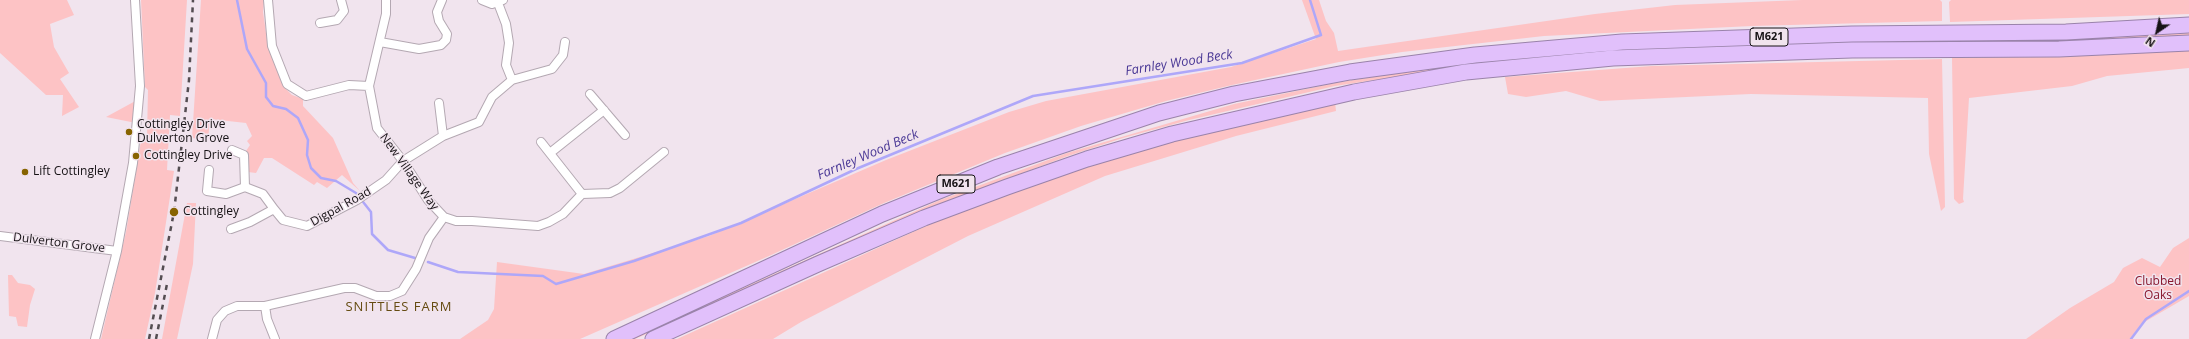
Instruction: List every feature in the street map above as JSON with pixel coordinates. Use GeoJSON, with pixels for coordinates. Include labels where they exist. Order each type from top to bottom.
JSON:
{"type":"FeatureCollection","features":[{"type":"Feature","properties":{"kind":"highway","name":"M621"},"geometry":{"type":"LineString","coordinates":[[614,339],[882,214],[998,167],[1159,113],[1234,94],[1350,72],[1475,55],[1622,42],[1852,34],[2066,32],[2189,25]]}},
{"type":"Feature","properties":{"kind":"highway","name":"M621"},"geometry":{"type":"LineString","coordinates":[[653,339],[825,260],[924,218],[1006,186],[1087,159],[1172,134],[1354,92],[1466,72],[1613,58],[1852,50],[2059,49],[2189,43]]}},
{"type":"Feature","properties":{"kind":"street"},"geometry":{"type":"LineString","coordinates":[[95,339],[117,251],[132,163],[140,86],[135,0]]}},
{"type":"Feature","properties":{"kind":"street"},"geometry":{"type":"LineString","coordinates":[[268,0],[272,46],[287,84],[306,96],[349,85],[369,86]]}},
{"type":"Feature","properties":{"kind":"street"},"geometry":{"type":"LineString","coordinates":[[320,23],[337,20],[344,11],[342,0]]}},
{"type":"Feature","properties":{"kind":"street","name":"New Village Way"},"geometry":{"type":"LineString","coordinates":[[386,0],[386,14],[380,42],[373,63],[369,86],[377,128],[403,161],[428,200],[444,217],[456,221],[472,220],[538,226],[563,214],[582,194]]}},
{"type":"Feature","properties":{"kind":"street"},"geometry":{"type":"LineString","coordinates":[[380,42],[419,49],[442,45],[446,40],[447,34],[439,21],[437,12],[442,0]]}},
{"type":"Feature","properties":{"kind":"street"},"geometry":{"type":"LineString","coordinates":[[482,0],[492,4],[501,2],[509,44],[506,65],[512,80],[552,69],[563,55],[565,42]]}},
{"type":"Feature","properties":{"kind":"street","name":"Digpal Road"},"geometry":{"type":"LineString","coordinates":[[245,187],[263,194],[284,220],[307,226],[357,200],[386,180],[403,161],[444,136],[479,122],[492,97],[512,80]]}},
{"type":"Feature","properties":{"kind":"street"},"geometry":{"type":"LineString","coordinates":[[590,94],[625,135]]}},
{"type":"Feature","properties":{"kind":"street"},"geometry":{"type":"LineString","coordinates":[[439,103],[444,136]]}},
{"type":"Feature","properties":{"kind":"street"},"geometry":{"type":"LineString","coordinates":[[550,153],[604,110]]}},
{"type":"Feature","properties":{"kind":"street"},"geometry":{"type":"LineString","coordinates":[[541,142],[582,194],[615,191],[664,152]]}},
{"type":"Feature","properties":{"kind":"street"},"geometry":{"type":"LineString","coordinates":[[208,170],[207,191],[226,194],[245,187],[244,155],[232,150]]}},
{"type":"Feature","properties":{"kind":"street"},"geometry":{"type":"LineString","coordinates":[[231,229],[250,222],[274,209]]}},
{"type":"Feature","properties":{"kind":"street"},"geometry":{"type":"LineString","coordinates":[[212,339],[217,320],[226,311],[246,305],[265,306],[344,288],[355,288],[376,296],[390,296],[402,291],[416,269],[429,238],[444,217]]}},
{"type":"Feature","properties":{"kind":"street","name":"Dulverton Grove"},"geometry":{"type":"LineString","coordinates":[[0,236],[117,251]]}},
{"type":"Feature","properties":{"kind":"street"},"geometry":{"type":"LineString","coordinates":[[265,306],[267,319],[275,339]]}},
{"type":"Feature","properties":{"kind":"green space"},"geometry":{"type":"Polygon","coordinates":[[[0,0],[67,0],[74,15],[50,24],[54,47],[69,73],[60,79],[79,107],[62,116],[63,95],[46,95],[0,53],[0,0]]]}},
{"type":"Feature","properties":{"kind":"green space"},"geometry":{"type":"Polygon","coordinates":[[[141,0],[187,0],[180,116],[170,115],[167,170],[174,171],[155,293],[145,339],[101,339],[126,232],[141,141],[147,136],[148,90],[145,87],[141,0]]]}},
{"type":"Feature","properties":{"kind":"green space"},"geometry":{"type":"Polygon","coordinates":[[[201,0],[264,0],[263,12],[268,47],[283,86],[292,95],[303,99],[303,106],[333,138],[353,183],[360,191],[342,175],[327,188],[317,182],[314,185],[272,158],[264,158],[256,173],[248,172],[246,151],[250,145],[247,141],[252,136],[246,123],[210,119],[208,140],[192,138],[201,0]]]}},
{"type":"Feature","properties":{"kind":"green space"},"geometry":{"type":"Polygon","coordinates":[[[1302,0],[1319,0],[1326,21],[1334,33],[1338,51],[1595,14],[1675,5],[1802,0],[1940,0],[1942,2],[1942,21],[1752,26],[1544,36],[1402,52],[1339,62],[1166,101],[1081,126],[1005,153],[884,203],[769,256],[580,339],[460,339],[488,320],[494,309],[497,262],[584,274],[709,236],[886,160],[1009,112],[1046,101],[1231,67],[1316,39],[1302,0]]]}},
{"type":"Feature","properties":{"kind":"green space"},"geometry":{"type":"Polygon","coordinates":[[[1951,0],[2189,0],[2189,14],[1950,22],[1949,2],[1951,0]]]}},
{"type":"Feature","properties":{"kind":"green space"},"geometry":{"type":"Polygon","coordinates":[[[2189,33],[2189,36],[2072,41],[1852,46],[1467,66],[1335,86],[1189,120],[1123,138],[1068,156],[932,207],[635,339],[629,339],[940,200],[1067,153],[1234,104],[1335,83],[1467,62],[1596,50],[2072,38],[2189,33]]]}},
{"type":"Feature","properties":{"kind":"green space"},"geometry":{"type":"Polygon","coordinates":[[[2189,51],[2189,68],[2107,76],[2072,86],[1969,98],[1964,202],[1959,204],[1954,199],[1952,58],[2189,51]]]}},
{"type":"Feature","properties":{"kind":"green space"},"geometry":{"type":"Polygon","coordinates":[[[1942,59],[1945,207],[1941,211],[1929,154],[1928,98],[1751,94],[1600,101],[1566,91],[1526,97],[1508,94],[1505,77],[1652,66],[1942,59]]]}},
{"type":"Feature","properties":{"kind":"green space"},"geometry":{"type":"Polygon","coordinates":[[[139,99],[136,123],[106,117],[139,99]]]}},
{"type":"Feature","properties":{"kind":"green space"},"geometry":{"type":"Polygon","coordinates":[[[1335,102],[1336,111],[1236,136],[1105,176],[968,236],[801,322],[773,339],[677,339],[935,222],[1065,172],[1150,145],[1335,102]]]}},
{"type":"Feature","properties":{"kind":"green space"},"geometry":{"type":"Polygon","coordinates":[[[187,203],[196,203],[193,264],[177,339],[162,339],[187,203]]]}},
{"type":"Feature","properties":{"kind":"green space","name":"Clubbed Oaks"},"geometry":{"type":"Polygon","coordinates":[[[2189,238],[2189,296],[2141,324],[2130,339],[2026,339],[2070,308],[2114,282],[2123,268],[2142,258],[2160,267],[2173,248],[2189,238]]]}},
{"type":"Feature","properties":{"kind":"green space"},"geometry":{"type":"Polygon","coordinates":[[[8,275],[12,275],[18,283],[30,285],[35,289],[30,305],[27,327],[18,326],[16,317],[9,316],[8,275]]]}},
{"type":"Feature","properties":{"kind":"waterway","name":"Farnley Wood Beck"},"geometry":{"type":"LineString","coordinates":[[237,0],[247,49],[266,83],[266,97],[273,106],[286,109],[298,118],[308,140],[307,155],[311,168],[321,178],[336,181],[356,193],[371,212],[372,234],[388,250],[415,258]]}},
{"type":"Feature","properties":{"kind":"waterway","name":"Farnley Wood Beck"},"geometry":{"type":"LineString","coordinates":[[428,262],[458,272],[543,276],[556,284],[634,261],[741,223],[856,169],[1033,96],[1242,63],[1321,35],[1310,0]]}},
{"type":"Feature","properties":{"kind":"waterway"},"geometry":{"type":"LineString","coordinates":[[2131,339],[2146,319],[2189,291]]}},
{"type":"Feature","properties":{"kind":"railway"},"geometry":{"type":"LineString","coordinates":[[149,339],[174,212],[189,80],[193,0]]}},
{"type":"Feature","properties":{"kind":"railway"},"geometry":{"type":"LineString","coordinates":[[156,339],[167,284]]}},
{"type":"Feature","properties":{"kind":"place","name":"Cottingley Drive Dulverton Grove"},"geometry":{"type":"Point","coordinates":[129,132]}},
{"type":"Feature","properties":{"kind":"place","name":"Cottingley Drive"},"geometry":{"type":"Point","coordinates":[136,156]}},
{"type":"Feature","properties":{"kind":"place","name":"Lift Cottingley"},"geometry":{"type":"Point","coordinates":[25,172]}},
{"type":"Feature","properties":{"kind":"place","name":"Cottingley"},"geometry":{"type":"Point","coordinates":[174,212]}},
{"type":"Feature","properties":{"kind":"district","name":"SNITTLES FARM"},"geometry":{"type":"Point","coordinates":[399,307]}}]}
